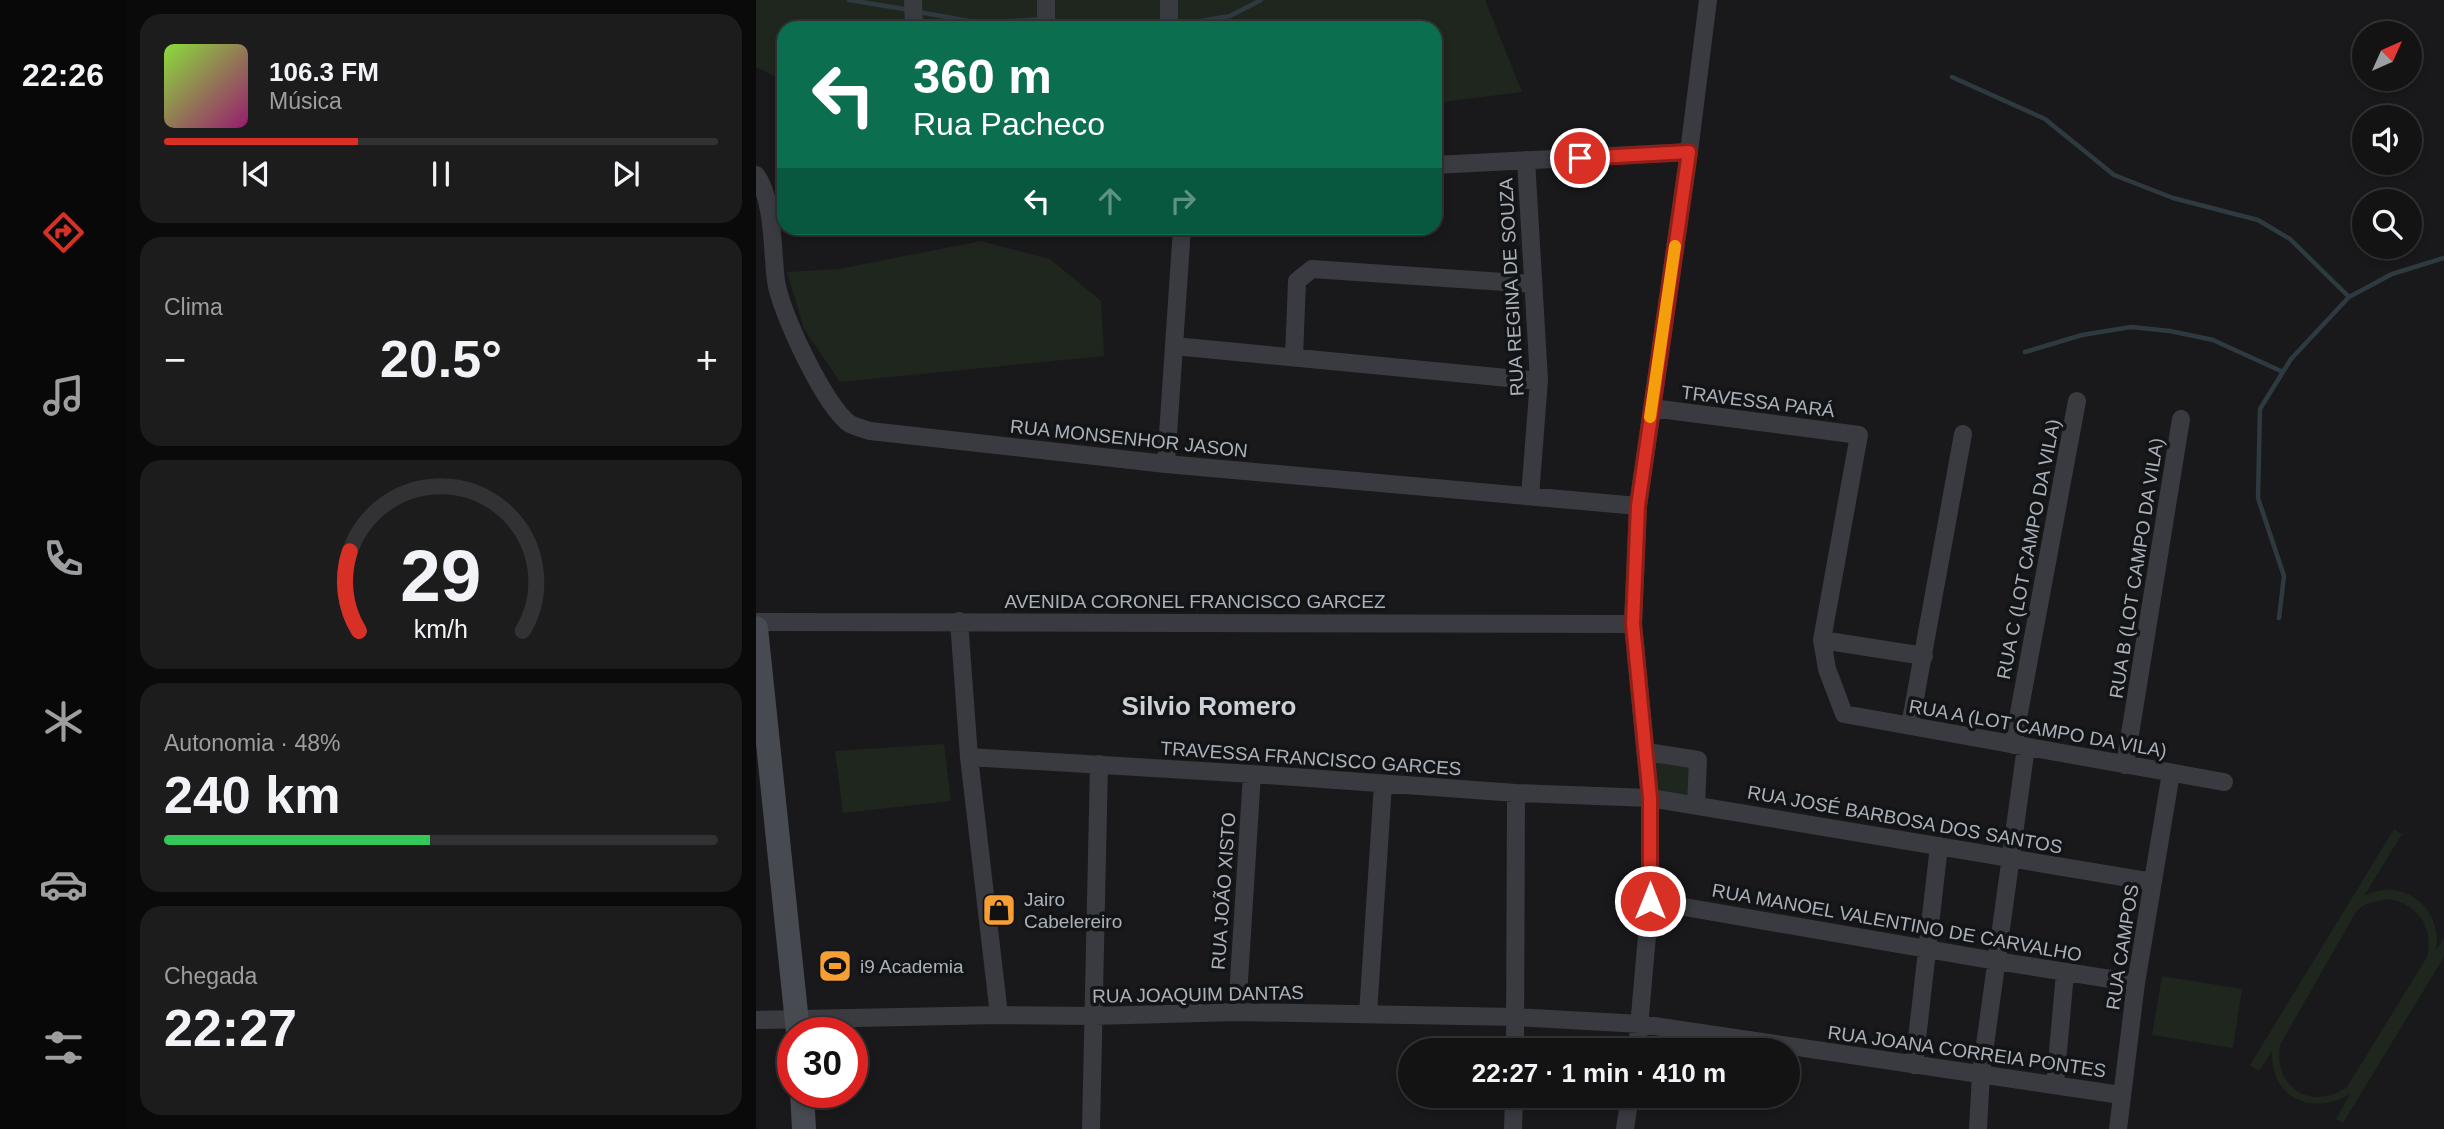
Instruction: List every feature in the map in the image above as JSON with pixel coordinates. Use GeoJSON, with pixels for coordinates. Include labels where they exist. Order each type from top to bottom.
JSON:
{"type":"FeatureCollection","features":[{"type":"Feature","properties":{"kind":"main road"},"geometry":{"type":"LineString","coordinates":[[756,628],[796,1017]]}},
{"type":"Feature","properties":{"kind":"main road"},"geometry":{"type":"LineString","coordinates":[[803,1108],[804,1129]]}},
{"type":"Feature","properties":{"kind":"street"},"geometry":{"type":"LineString","coordinates":[[913,0],[914,21]]}},
{"type":"Feature","properties":{"kind":"street"},"geometry":{"type":"LineString","coordinates":[[1046,0],[1046,21]]}},
{"type":"Feature","properties":{"kind":"street"},"geometry":{"type":"LineString","coordinates":[[1168,0],[1169,21]]}},
{"type":"Feature","properties":{"kind":"street"},"geometry":{"type":"LineString","coordinates":[[1639,1038],[1650,901],[1650,798],[1633,624],[1638,506],[1708,0]]}},
{"type":"Feature","properties":{"kind":"street"},"geometry":{"type":"LineString","coordinates":[[1442,165],[1689,152]]}},
{"type":"Feature","properties":{"kind":"street","name":"RUA REGINA DE SOUZA"},"geometry":{"type":"LineString","coordinates":[[1526,160],[1539,381],[1530,496]]}},
{"type":"Feature","properties":{"kind":"street","name":"RUA MONSENHOR JASON"},"geometry":{"type":"LineString","coordinates":[[756,175],[768,202],[776,285],[792,329],[836,411],[851,425],[870,431],[1166,464],[1638,506]]}},
{"type":"Feature","properties":{"kind":"street"},"geometry":{"type":"LineString","coordinates":[[1166,464],[1181,235]]}},
{"type":"Feature","properties":{"kind":"street"},"geometry":{"type":"LineString","coordinates":[[1294,357],[1297,281],[1312,268],[1532,284]]}},
{"type":"Feature","properties":{"kind":"street"},"geometry":{"type":"LineString","coordinates":[[1174,346],[1539,381]]}},
{"type":"Feature","properties":{"kind":"street","name":"RUA C (LOT CAMPO DA VILA)"},"geometry":{"type":"LineString","coordinates":[[1978,1129],[1996,961],[2012,858],[2019,746],[2077,401]]}},
{"type":"Feature","properties":{"kind":"street","name":"TRAVESSA PARÁ"},"geometry":{"type":"LineString","coordinates":[[1652,408],[1859,435],[1822,640]]}},
{"type":"Feature","properties":{"kind":"street","name":"RUA B (LOT CAMPO DA VILA)"},"geometry":{"type":"LineString","coordinates":[[2125,765],[2181,419]]}},
{"type":"Feature","properties":{"kind":"street"},"geometry":{"type":"LineString","coordinates":[[1910,726],[1963,433]]}},
{"type":"Feature","properties":{"kind":"street"},"geometry":{"type":"LineString","coordinates":[[958,621],[969,757],[999,1015]]}},
{"type":"Feature","properties":{"kind":"street","name":"AVENIDA CORONEL FRANCISCO GARCEZ"},"geometry":{"type":"LineString","coordinates":[[756,622],[1633,624]]}},
{"type":"Feature","properties":{"kind":"street"},"geometry":{"type":"LineString","coordinates":[[1822,640],[1924,656]]}},
{"type":"Feature","properties":{"kind":"street","name":"RUA A (LOT CAMPO DA VILA)"},"geometry":{"type":"LineString","coordinates":[[1822,640],[1827,669],[1844,715],[2224,782]]}},
{"type":"Feature","properties":{"kind":"street"},"geometry":{"type":"LineString","coordinates":[[1647,752],[1698,760],[1696,805]]}},
{"type":"Feature","properties":{"kind":"street","name":"TRAVESSA FRANCISCO GARCES"},"geometry":{"type":"LineString","coordinates":[[969,757],[1516,793],[1650,798]]}},
{"type":"Feature","properties":{"kind":"street"},"geometry":{"type":"LineString","coordinates":[[1091,1129],[1099,764]]}},
{"type":"Feature","properties":{"kind":"street","name":"RUA CAMPOS"},"geometry":{"type":"LineString","coordinates":[[2118,1129],[2136,983],[2171,773]]}},
{"type":"Feature","properties":{"kind":"street","name":"RUA JOÃO XISTO"},"geometry":{"type":"LineString","coordinates":[[1237,1012],[1252,774]]}},
{"type":"Feature","properties":{"kind":"street"},"geometry":{"type":"LineString","coordinates":[[1368,1014],[1383,784]]}},
{"type":"Feature","properties":{"kind":"street"},"geometry":{"type":"LineString","coordinates":[[1515,1038],[1516,793]]}},
{"type":"Feature","properties":{"kind":"street","name":"RUA JOSÉ BARBOSA DOS SANTOS"},"geometry":{"type":"LineString","coordinates":[[1650,798],[2153,882]]}},
{"type":"Feature","properties":{"kind":"street"},"geometry":{"type":"LineString","coordinates":[[1914,1065],[1939,846]]}},
{"type":"Feature","properties":{"kind":"street","name":"RUA MANOEL VALENTINO DE CARVALHO"},"geometry":{"type":"LineString","coordinates":[[1650,901],[2136,983]]}},
{"type":"Feature","properties":{"kind":"street"},"geometry":{"type":"LineString","coordinates":[[2055,1085],[2065,973]]}},
{"type":"Feature","properties":{"kind":"street","name":"RUA JOAQUIM DANTAS"},"geometry":{"type":"LineString","coordinates":[[868,1021],[999,1015],[1093,1016],[1237,1012],[1516,1017],[1641,1024]]}},
{"type":"Feature","properties":{"kind":"street","name":"RUA JOAQUIM DANTAS"},"geometry":{"type":"LineString","coordinates":[[756,1020],[777,1023]]}},
{"type":"Feature","properties":{"kind":"street","name":"RUA JOANA CORREIA PONTES"},"geometry":{"type":"LineString","coordinates":[[1641,1024],[2121,1095]]}},
{"type":"Feature","properties":{"kind":"street"},"geometry":{"type":"LineString","coordinates":[[1513,1129],[1514,1108]]}},
{"type":"Feature","properties":{"kind":"street"},"geometry":{"type":"LineString","coordinates":[[1625,1129],[1628,1108]]}},
{"type":"Feature","properties":{"kind":"shaded area"},"geometry":{"type":"Polygon","coordinates":[[[756,0],[1485,0],[1522,92],[1442,102],[1442,21],[777,21],[777,78],[756,67],[756,0]]]}},
{"type":"Feature","properties":{"kind":"shaded area"},"geometry":{"type":"Polygon","coordinates":[[[981,241],[1050,259],[1101,301],[1104,356],[840,382],[804,329],[787,272],[839,269],[981,241]]]}},
{"type":"Feature","properties":{"kind":"shaded area"},"geometry":{"type":"Polygon","coordinates":[[[944,744],[951,801],[843,813],[835,751],[944,744]]]}},
{"type":"Feature","properties":{"kind":"shaded area"},"geometry":{"type":"Polygon","coordinates":[[[1656,756],[1694,763],[1693,798],[1656,791],[1656,756]]]}},
{"type":"Feature","properties":{"kind":"shaded area"},"geometry":{"type":"Polygon","coordinates":[[[2394,829],[2402,834],[2364,896],[2392,890],[2417,899],[2433,921],[2437,935],[2436,950],[2444,938],[2444,957],[2343,1123],[2336,1119],[2350,1094],[2322,1104],[2308,1103],[2296,1099],[2278,1081],[2273,1067],[2272,1051],[2259,1071],[2250,1065],[2394,829]],[[2386,899],[2366,904],[2357,910],[2280,1045],[2282,1073],[2297,1091],[2320,1097],[2347,1087],[2427,957],[2428,936],[2421,918],[2397,901],[2386,899]]]}},
{"type":"Feature","properties":{"kind":"shaded area"},"geometry":{"type":"Polygon","coordinates":[[[2162,976],[2242,989],[2233,1048],[2152,1035],[2162,976]]]}},
{"type":"Feature","properties":{"kind":"waterway"},"geometry":{"type":"LineString","coordinates":[[849,0],[910,10]]}},
{"type":"Feature","properties":{"kind":"waterway"},"geometry":{"type":"LineString","coordinates":[[1201,21],[1230,16],[1261,0]]}},
{"type":"Feature","properties":{"kind":"waterway"},"geometry":{"type":"LineString","coordinates":[[918,12],[970,21]]}},
{"type":"Feature","properties":{"kind":"waterway"},"geometry":{"type":"LineString","coordinates":[[1012,21],[1042,19]]}},
{"type":"Feature","properties":{"kind":"waterway"},"geometry":{"type":"LineString","coordinates":[[1050,19],[1054,21]]}},
{"type":"Feature","properties":{"kind":"waterway"},"geometry":{"type":"LineString","coordinates":[[1952,77],[2045,119],[2114,175],[2173,198],[2258,220],[2290,239],[2349,297]]}},
{"type":"Feature","properties":{"kind":"waterway"},"geometry":{"type":"LineString","coordinates":[[2279,618],[2284,576],[2258,498],[2260,409],[2291,359],[2349,297],[2392,274],[2444,258]]}},
{"type":"Feature","properties":{"kind":"waterway"},"geometry":{"type":"LineString","coordinates":[[2025,352],[2082,335],[2131,327],[2170,331],[2213,340],[2283,372]]}},
{"type":"Feature","properties":{"kind":"slow traffic"},"geometry":{"type":"LineString","coordinates":[[1650,417],[1675,246]]}},
{"type":"Feature","properties":{"kind":"place","name":"Jairo Cabelereiro"},"geometry":{"type":"Point","coordinates":[999,910]}},
{"type":"Feature","properties":{"kind":"place","name":"i9 Academia"},"geometry":{"type":"Point","coordinates":[835,966]}},
{"type":"Feature","properties":{"kind":"district","name":"Silvio Romero"},"geometry":{"type":"Point","coordinates":[1209,706]}},
{"type":"Feature","properties":{"kind":"route"},"geometry":{"type":"LineString","coordinates":[[1580,158],[1689,152],[1638,506],[1633,624],[1650,798],[1650,901]]}}]}
